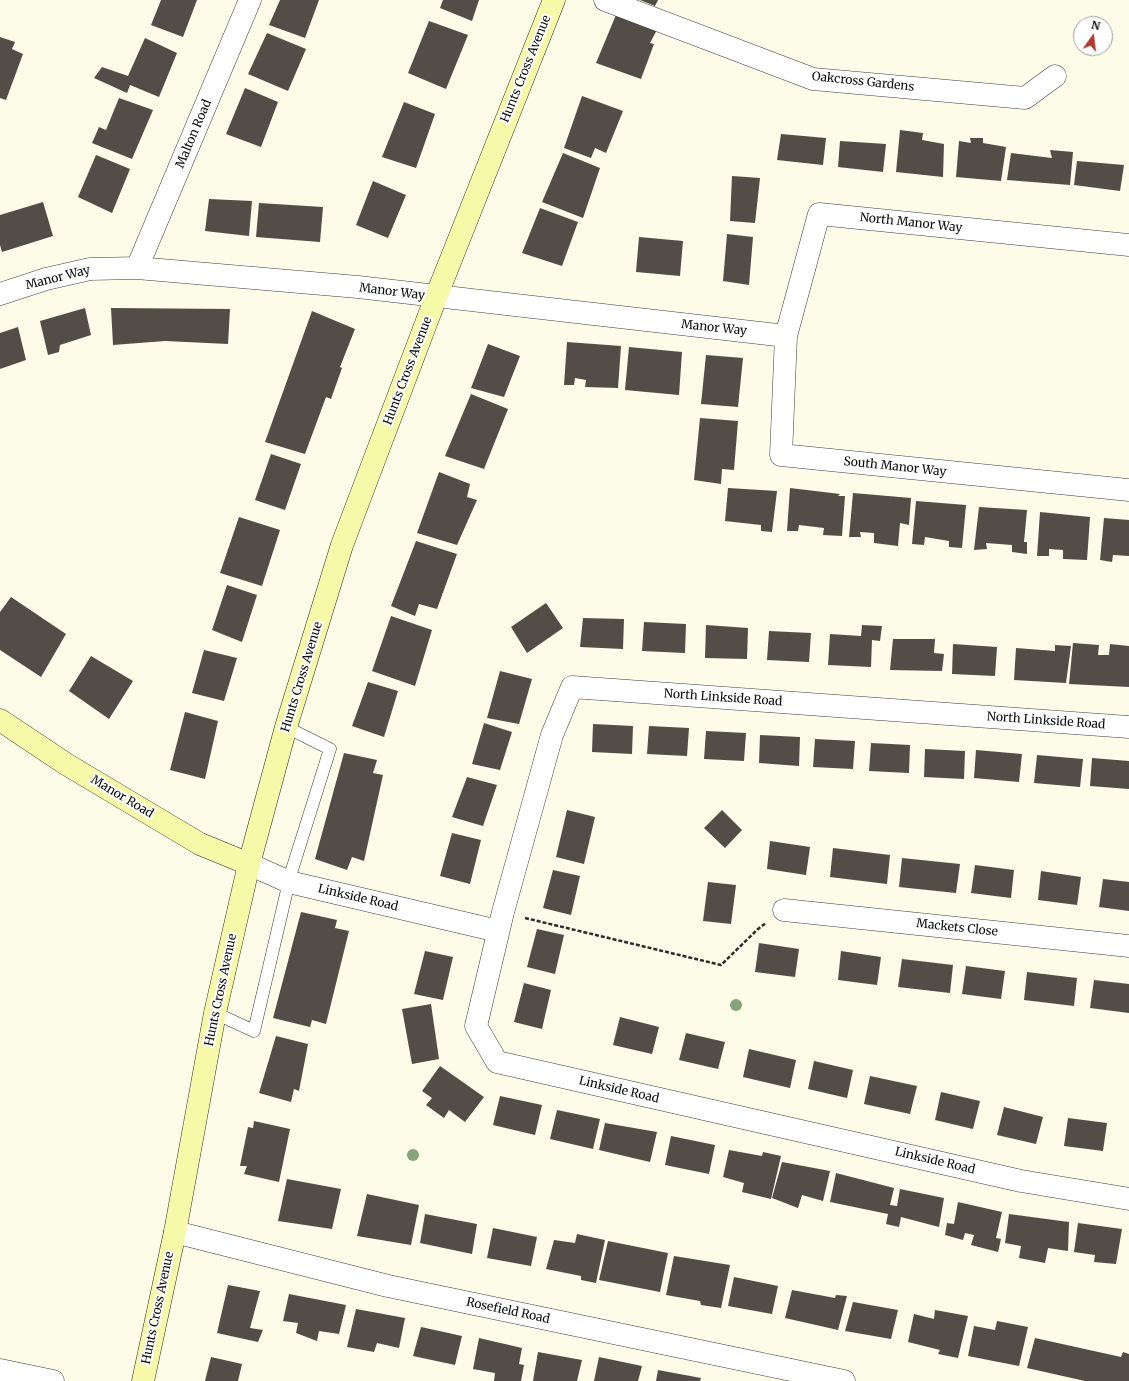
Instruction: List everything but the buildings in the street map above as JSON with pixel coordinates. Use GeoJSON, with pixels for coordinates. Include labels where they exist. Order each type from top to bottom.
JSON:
{"type":"FeatureCollection","features":[{"type":"Feature","properties":{"kind":"street","name":"Malton Road"},"geometry":{"type":"LineString","coordinates":[[137,268],[250,0]]}},
{"type":"Feature","properties":{"kind":"street","name":"Hunts Cross Avenue"},"geometry":{"type":"LineString","coordinates":[[143,1381],[175,1232],[215,1013],[249,864],[286,728],[342,545],[436,297],[554,0]]}},
{"type":"Feature","properties":{"kind":"street","name":"Oakcross Gardens"},"geometry":{"type":"LineString","coordinates":[[605,0],[812,79],[1025,98],[1055,76]]}},
{"type":"Feature","properties":{"kind":"street","name":"North Manor Way"},"geometry":{"type":"LineString","coordinates":[[786,336],[819,214],[1129,244]]}},
{"type":"Feature","properties":{"kind":"street","name":"Manor Way"},"geometry":{"type":"LineString","coordinates":[[0,294],[46,279],[90,269],[137,268],[358,287],[786,336]]}},
{"type":"Feature","properties":{"kind":"street","name":"South Manor Way"},"geometry":{"type":"LineString","coordinates":[[786,336],[781,455],[1129,490]]}},
{"type":"Feature","properties":{"kind":"street","name":"North Linkside Road"},"geometry":{"type":"LineString","coordinates":[[500,922],[552,734],[572,687],[1129,727]]}},
{"type":"Feature","properties":{"kind":"street","name":"Manor Road"},"geometry":{"type":"LineString","coordinates":[[0,720],[66,764],[200,844],[249,864]]}},
{"type":"Feature","properties":{"kind":"street","name":"Linkside Road"},"geometry":{"type":"LineString","coordinates":[[249,864],[290,882],[500,922],[476,1026],[497,1062],[1021,1181],[1129,1199]]}},
{"type":"Feature","properties":{"kind":"street","name":"Mackets Close"},"geometry":{"type":"LineString","coordinates":[[784,910],[1129,946]]}},
{"type":"Feature","properties":{"kind":"street","name":"Rosefield Road"},"geometry":{"type":"LineString","coordinates":[[175,1232],[388,1286],[844,1381]]}},
{"type":"Feature","properties":{"kind":"street"},"geometry":{"type":"LineString","coordinates":[[0,1370],[53,1381]]}},
{"type":"Feature","properties":{"kind":"lane"},"geometry":{"type":"LineString","coordinates":[[215,1013],[254,1031],[290,882],[330,749],[286,728]]}},
{"type":"Feature","properties":{"kind":"path"},"geometry":{"type":"LineString","coordinates":[[500,922],[721,965],[758,929],[784,910]]}}]}
